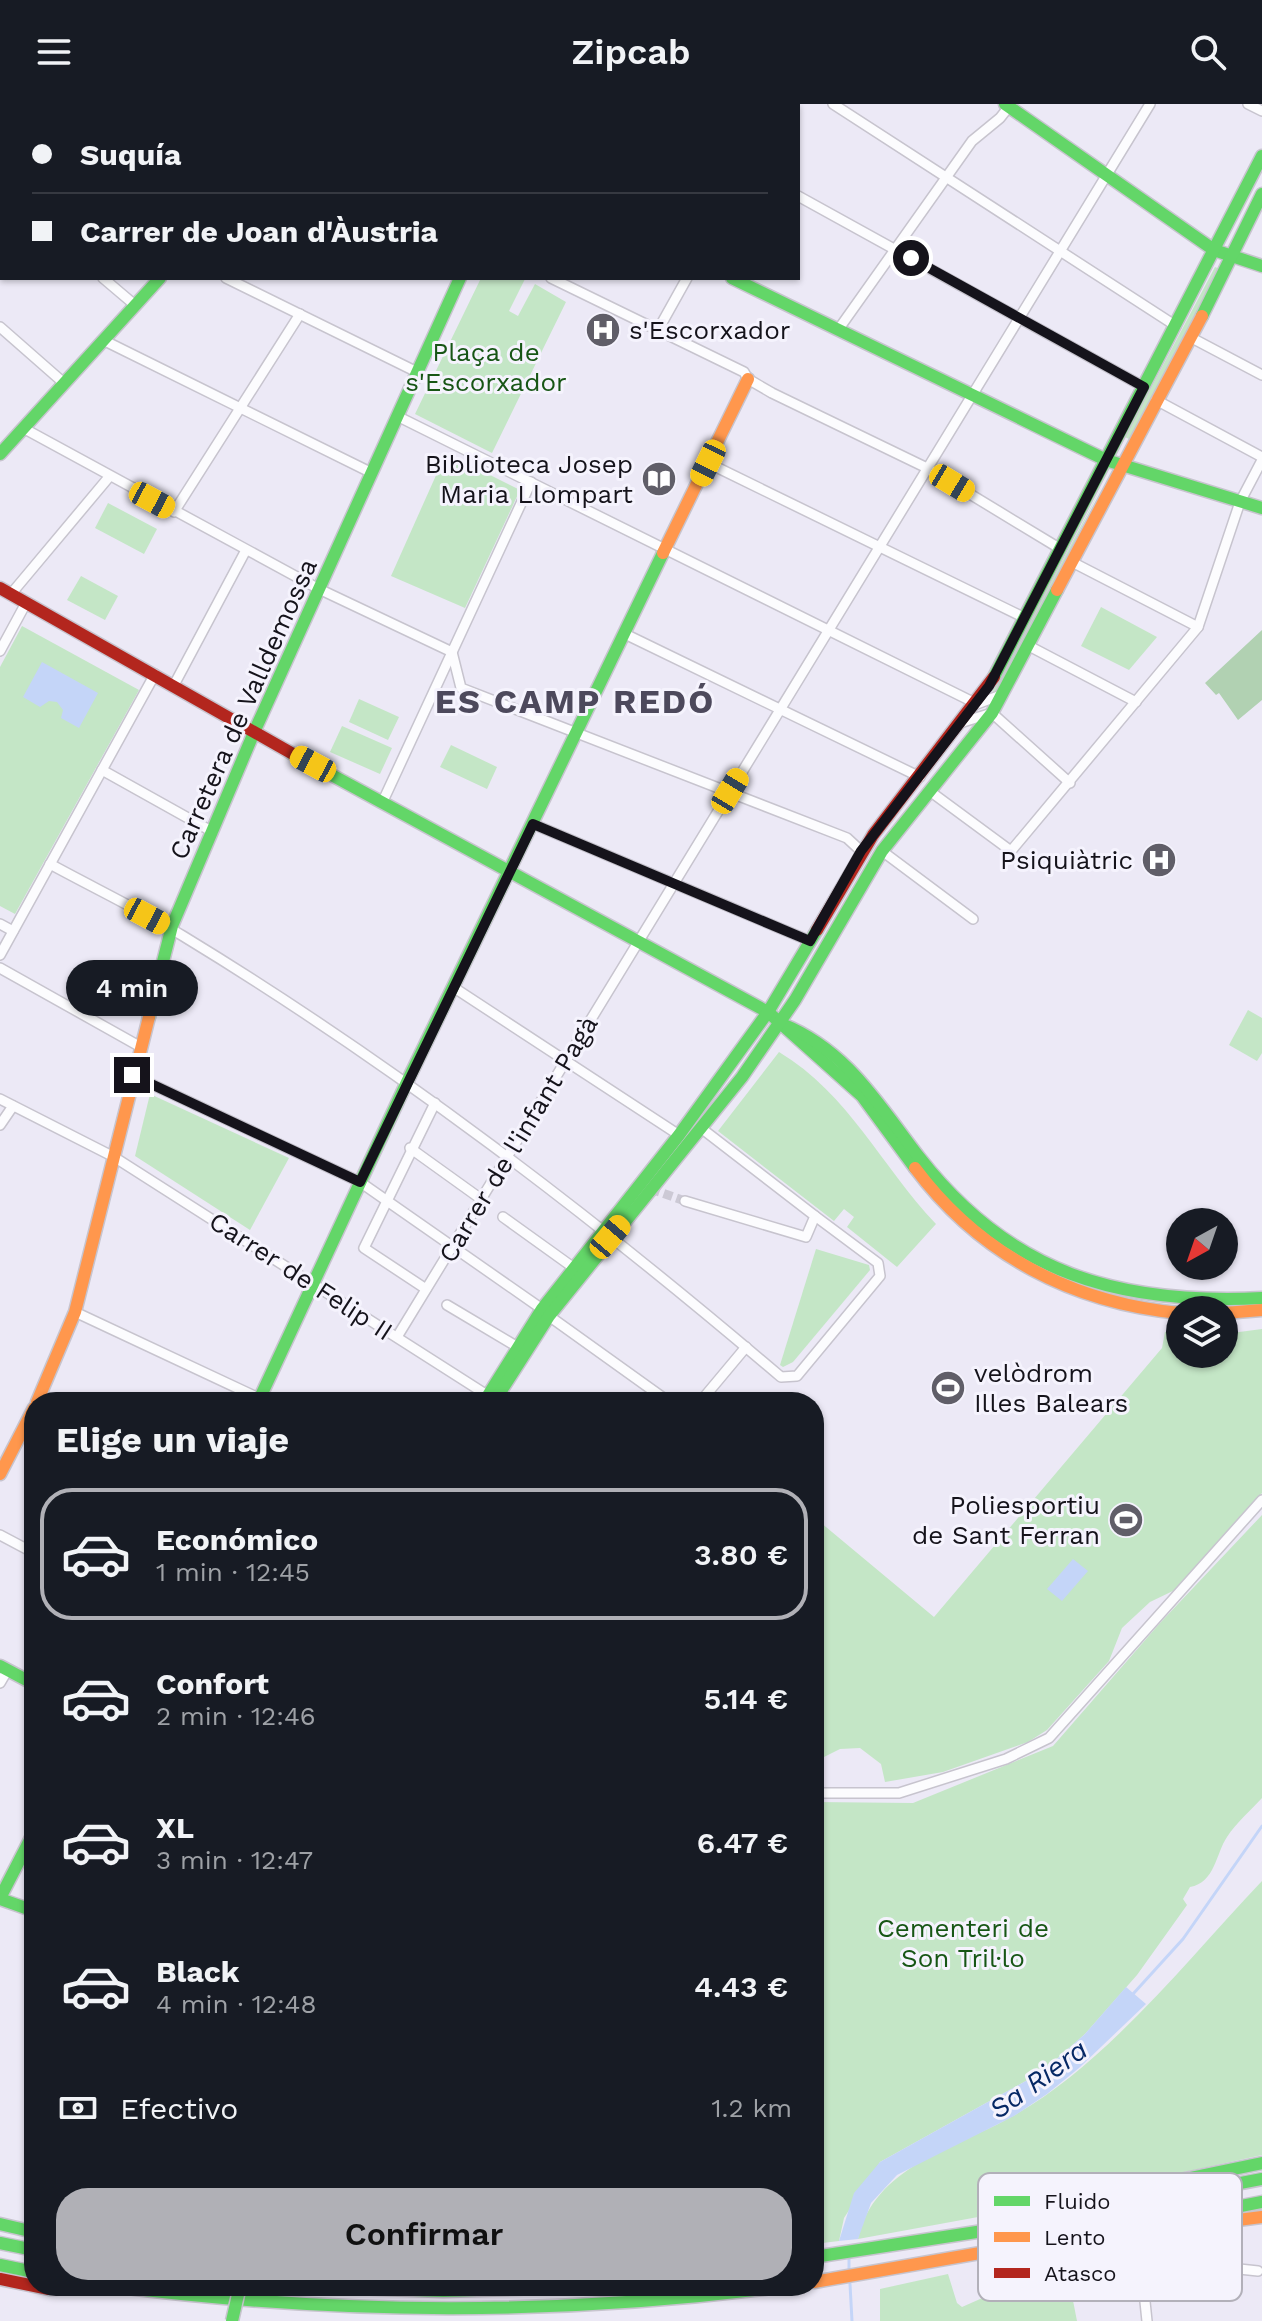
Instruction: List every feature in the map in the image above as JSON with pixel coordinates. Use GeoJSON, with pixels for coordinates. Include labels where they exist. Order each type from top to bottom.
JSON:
{"type":"FeatureCollection","features":[{"type":"Feature","properties":{"kind":"main road"},"geometry":{"type":"LineString","coordinates":[[1008,105],[1214,250],[1262,266]]}},
{"type":"Feature","properties":{"kind":"main road"},"geometry":{"type":"LineString","coordinates":[[496,1392],[516,1346],[607,1234],[768,1012],[861,851],[977,704],[1025,618],[1262,156]]}},
{"type":"Feature","properties":{"kind":"main road"},"geometry":{"type":"LineString","coordinates":[[498,1392],[574,1268],[701,1128],[779,1023],[882,851],[992,713],[1233,257],[1262,194]]}},
{"type":"Feature","properties":{"kind":"main road"},"geometry":{"type":"LineString","coordinates":[[0,454],[158,280]]}},
{"type":"Feature","properties":{"kind":"main road","name":"Carretera de Valldemossa"},"geometry":{"type":"LineString","coordinates":[[41,1392],[75,1312],[139,1046],[171,929],[255,730],[459,280]]}},
{"type":"Feature","properties":{"kind":"main road"},"geometry":{"type":"LineString","coordinates":[[736,280],[1106,460],[1262,508]]}},
{"type":"Feature","properties":{"kind":"main road"},"geometry":{"type":"LineString","coordinates":[[265,1392],[407,1082],[748,379]]}},
{"type":"Feature","properties":{"kind":"main road"},"geometry":{"type":"LineString","coordinates":[[5,591],[768,1012],[854,1087],[928,1189],[983,1240],[1016,1263],[1072,1290],[1138,1309],[1166,1312]]}},
{"type":"Feature","properties":{"kind":"main road"},"geometry":{"type":"LineString","coordinates":[[779,1023],[799,1029],[821,1042],[869,1086],[944,1190],[991,1231],[1036,1261],[1077,1279],[1138,1297],[1198,1303],[1262,1298]]}},
{"type":"Feature","properties":{"kind":"main road"},"geometry":{"type":"LineString","coordinates":[[1238,1312],[1262,1310]]}},
{"type":"Feature","properties":{"kind":"main road"},"geometry":{"type":"LineString","coordinates":[[0,1474],[24,1437]]}},
{"type":"Feature","properties":{"kind":"main road"},"geometry":{"type":"LineString","coordinates":[[4,1668],[24,1679]]}},
{"type":"Feature","properties":{"kind":"main road"},"geometry":{"type":"LineString","coordinates":[[24,1851],[0,1898],[24,1907]]}},
{"type":"Feature","properties":{"kind":"main road"},"geometry":{"type":"LineString","coordinates":[[1214,2173],[1262,2163]]}},
{"type":"Feature","properties":{"kind":"main road"},"geometry":{"type":"LineString","coordinates":[[1242,2183],[1262,2179]]}},
{"type":"Feature","properties":{"kind":"main road"},"geometry":{"type":"LineString","coordinates":[[1242,2207],[1262,2202]]}},
{"type":"Feature","properties":{"kind":"main road"},"geometry":{"type":"LineString","coordinates":[[1242,2220],[1262,2217]]}},
{"type":"Feature","properties":{"kind":"main road"},"geometry":{"type":"LineString","coordinates":[[0,2224],[24,2230]]}},
{"type":"Feature","properties":{"kind":"main road"},"geometry":{"type":"LineString","coordinates":[[824,2255],[978,2231]]}},
{"type":"Feature","properties":{"kind":"main road"},"geometry":{"type":"LineString","coordinates":[[0,2243],[24,2248]]}},
{"type":"Feature","properties":{"kind":"main road"},"geometry":{"type":"LineString","coordinates":[[824,2280],[978,2256]]}},
{"type":"Feature","properties":{"kind":"main road"},"geometry":{"type":"LineString","coordinates":[[0,2265],[24,2270]]}},
{"type":"Feature","properties":{"kind":"main road"},"geometry":{"type":"LineString","coordinates":[[0,2279],[24,2284]]}},
{"type":"Feature","properties":{"kind":"main road"},"geometry":{"type":"LineString","coordinates":[[189,2296],[260,2305],[439,2313],[616,2307],[706,2296]]}},
{"type":"Feature","properties":{"kind":"main road"},"geometry":{"type":"LineString","coordinates":[[232,2321],[238,2296]]}},
{"type":"Feature","properties":{"kind":"street"},"geometry":{"type":"LineString","coordinates":[[833,104],[1176,326]]}},
{"type":"Feature","properties":{"kind":"street","name":"Carrer de l'infant Pagà"},"geometry":{"type":"LineString","coordinates":[[397,1337],[1150,104]]}},
{"type":"Feature","properties":{"kind":"street"},"geometry":{"type":"LineString","coordinates":[[1248,104],[1262,111]]}},
{"type":"Feature","properties":{"kind":"street"},"geometry":{"type":"LineString","coordinates":[[838,330],[972,141],[1008,105]]}},
{"type":"Feature","properties":{"kind":"street"},"geometry":{"type":"LineString","coordinates":[[800,197],[1144,387]]}},
{"type":"Feature","properties":{"kind":"street"},"geometry":{"type":"LineString","coordinates":[[105,280],[136,306]]}},
{"type":"Feature","properties":{"kind":"street"},"geometry":{"type":"LineString","coordinates":[[230,280],[417,372]]}},
{"type":"Feature","properties":{"kind":"street"},"geometry":{"type":"LineString","coordinates":[[555,280],[744,372],[748,379],[812,413],[927,468],[1059,548]]}},
{"type":"Feature","properties":{"kind":"street"},"geometry":{"type":"LineString","coordinates":[[658,330],[686,280]]}},
{"type":"Feature","properties":{"kind":"street"},"geometry":{"type":"LineString","coordinates":[[174,512],[300,314]]}},
{"type":"Feature","properties":{"kind":"street"},"geometry":{"type":"LineString","coordinates":[[0,327],[65,384]]}},
{"type":"Feature","properties":{"kind":"street"},"geometry":{"type":"LineString","coordinates":[[1190,337],[1262,375]]}},
{"type":"Feature","properties":{"kind":"street"},"geometry":{"type":"LineString","coordinates":[[105,341],[372,473]]}},
{"type":"Feature","properties":{"kind":"street"},"geometry":{"type":"LineString","coordinates":[[931,792],[1011,851],[1198,627],[1240,502],[1262,458],[1156,400]]}},
{"type":"Feature","properties":{"kind":"street"},"geometry":{"type":"LineString","coordinates":[[397,416],[977,704],[1002,695]]}},
{"type":"Feature","properties":{"kind":"street"},"geometry":{"type":"LineString","coordinates":[[23,428],[319,589],[452,652]]}},
{"type":"Feature","properties":{"kind":"street"},"geometry":{"type":"LineString","coordinates":[[708,463],[1025,618]]}},
{"type":"Feature","properties":{"kind":"street"},"geometry":{"type":"LineString","coordinates":[[5,591],[109,477]]}},
{"type":"Feature","properties":{"kind":"street"},"geometry":{"type":"LineString","coordinates":[[383,801],[531,482]]}},
{"type":"Feature","properties":{"kind":"street"},"geometry":{"type":"LineString","coordinates":[[174,685],[246,550]]}},
{"type":"Feature","properties":{"kind":"street"},"geometry":{"type":"LineString","coordinates":[[1072,562],[1198,627]]}},
{"type":"Feature","properties":{"kind":"street"},"geometry":{"type":"LineString","coordinates":[[0,651],[26,603]]}},
{"type":"Feature","properties":{"kind":"street"},"geometry":{"type":"LineString","coordinates":[[625,634],[920,777]]}},
{"type":"Feature","properties":{"kind":"street"},"geometry":{"type":"LineString","coordinates":[[1029,646],[1136,702]]}},
{"type":"Feature","properties":{"kind":"street"},"geometry":{"type":"LineString","coordinates":[[452,652],[461,688],[847,838],[861,851]]}},
{"type":"Feature","properties":{"kind":"street"},"geometry":{"type":"LineString","coordinates":[[0,955],[155,674]]}},
{"type":"Feature","properties":{"kind":"street"},"geometry":{"type":"LineString","coordinates":[[963,722],[992,713],[1070,783]]}},
{"type":"Feature","properties":{"kind":"street"},"geometry":{"type":"LineString","coordinates":[[102,770],[213,832]]}},
{"type":"Feature","properties":{"kind":"street"},"geometry":{"type":"LineString","coordinates":[[533,824],[810,941]]}},
{"type":"Feature","properties":{"kind":"street"},"geometry":{"type":"LineString","coordinates":[[882,851],[973,919]]}},
{"type":"Feature","properties":{"kind":"street"},"geometry":{"type":"LineString","coordinates":[[50,864],[171,929],[407,1082],[607,1234],[781,1377],[797,1376],[880,1276],[878,1263],[701,1128]]}},
{"type":"Feature","properties":{"kind":"street"},"geometry":{"type":"LineString","coordinates":[[0,924],[13,931]]}},
{"type":"Feature","properties":{"kind":"street"},"geometry":{"type":"LineString","coordinates":[[0,968],[139,1046]]}},
{"type":"Feature","properties":{"kind":"street"},"geometry":{"type":"LineString","coordinates":[[453,987],[679,1135]]}},
{"type":"Feature","properties":{"kind":"street"},"geometry":{"type":"LineString","coordinates":[[132,1075],[360,1182],[655,1392]]}},
{"type":"Feature","properties":{"kind":"street","name":"Carrer de Felip II"},"geometry":{"type":"LineString","coordinates":[[0,1099],[114,1157],[481,1392]]}},
{"type":"Feature","properties":{"kind":"street"},"geometry":{"type":"LineString","coordinates":[[426,1289],[364,1248],[410,1148],[435,1103]]}},
{"type":"Feature","properties":{"kind":"street"},"geometry":{"type":"LineString","coordinates":[[0,1125],[13,1106]]}},
{"type":"Feature","properties":{"kind":"street"},"geometry":{"type":"LineString","coordinates":[[410,1148],[481,1199]]}},
{"type":"Feature","properties":{"kind":"street"},"geometry":{"type":"LineString","coordinates":[[685,1201],[806,1237],[815,1216]]}},
{"type":"Feature","properties":{"kind":"street"},"geometry":{"type":"LineString","coordinates":[[503,1217],[574,1268]]}},
{"type":"Feature","properties":{"kind":"street"},"geometry":{"type":"LineString","coordinates":[[447,1305],[516,1346]]}},
{"type":"Feature","properties":{"kind":"street"},"geometry":{"type":"LineString","coordinates":[[75,1312],[242,1392]]}},
{"type":"Feature","properties":{"kind":"street"},"geometry":{"type":"LineString","coordinates":[[708,1392],[746,1347]]}},
{"type":"Feature","properties":{"kind":"street"},"geometry":{"type":"LineString","coordinates":[[824,1793],[899,1793],[1006,1759],[1049,1738],[1262,1500]]}},
{"type":"Feature","properties":{"kind":"street"},"geometry":{"type":"LineString","coordinates":[[0,1535],[24,1548]]}},
{"type":"Feature","properties":{"kind":"street"},"geometry":{"type":"LineString","coordinates":[[0,1683],[4,1668]]}},
{"type":"Feature","properties":{"kind":"street"},"geometry":{"type":"LineString","coordinates":[[1242,2269],[1258,2271]]}},
{"type":"Feature","properties":{"kind":"street"},"geometry":{"type":"LineString","coordinates":[[1145,2301],[1147,2321]]}},
{"type":"Feature","properties":{"kind":"green space"},"geometry":{"type":"Polygon","coordinates":[[[1215,267],[1220,269],[1131,440],[1125,437],[1215,267]]]}},
{"type":"Feature","properties":{"kind":"green space","name":"Plaça de s'Escorxador"},"geometry":{"type":"Polygon","coordinates":[[[480,280],[524,280],[509,311],[518,316],[535,284],[566,302],[492,453],[415,414],[480,280]]]}},
{"type":"Feature","properties":{"kind":"green space"},"geometry":{"type":"Polygon","coordinates":[[[446,453],[520,490],[465,608],[391,576],[446,453]]]}},
{"type":"Feature","properties":{"kind":"green space"},"geometry":{"type":"Polygon","coordinates":[[[1101,488],[1004,683],[991,695],[1101,488]]]}},
{"type":"Feature","properties":{"kind":"green space"},"geometry":{"type":"Polygon","coordinates":[[[108,503],[157,529],[144,554],[95,528],[108,503]]]}},
{"type":"Feature","properties":{"kind":"green space"},"geometry":{"type":"Polygon","coordinates":[[[81,576],[118,596],[105,620],[67,600],[81,576]]]}},
{"type":"Feature","properties":{"kind":"green space"},"geometry":{"type":"Polygon","coordinates":[[[1101,607],[1157,637],[1129,670],[1081,646],[1101,607]]]}},
{"type":"Feature","properties":{"kind":"green space"},"geometry":{"type":"Polygon","coordinates":[[[22,626],[139,690],[15,914],[0,906],[0,667],[22,626]]]}},
{"type":"Feature","properties":{"kind":"green space"},"geometry":{"type":"Polygon","coordinates":[[[1262,630],[1262,700],[1238,720],[1219,693],[1216,695],[1205,683],[1262,630]]]}},
{"type":"Feature","properties":{"kind":"green space"},"geometry":{"type":"Polygon","coordinates":[[[359,699],[399,717],[388,740],[349,722],[359,699]]]}},
{"type":"Feature","properties":{"kind":"green space"},"geometry":{"type":"Polygon","coordinates":[[[342,726],[392,748],[380,774],[330,752],[342,726]]]}},
{"type":"Feature","properties":{"kind":"green space"},"geometry":{"type":"Polygon","coordinates":[[[451,745],[497,767],[487,789],[440,767],[451,745]]]}},
{"type":"Feature","properties":{"kind":"green space"},"geometry":{"type":"Polygon","coordinates":[[[1248,1010],[1262,1018],[1262,1053],[1257,1061],[1229,1045],[1248,1010]]]}},
{"type":"Feature","properties":{"kind":"green space"},"geometry":{"type":"Polygon","coordinates":[[[779,1052],[825,1088],[936,1224],[897,1267],[847,1227],[854,1217],[844,1209],[834,1221],[718,1131],[779,1052]]]}},
{"type":"Feature","properties":{"kind":"green space"},"geometry":{"type":"Polygon","coordinates":[[[150,1094],[289,1158],[250,1230],[135,1156],[150,1094]]]}},
{"type":"Feature","properties":{"kind":"green space"},"geometry":{"type":"Polygon","coordinates":[[[816,1249],[869,1265],[870,1270],[793,1362],[783,1367],[780,1365],[816,1249]]]}},
{"type":"Feature","properties":{"kind":"green space"},"geometry":{"type":"Polygon","coordinates":[[[1262,1329],[1262,1493],[1177,1589],[1150,1602],[1122,1628],[1109,1661],[1047,1730],[1028,1742],[943,1772],[885,1782],[881,1764],[860,1748],[840,1749],[824,1757],[824,1525],[934,1617],[1162,1348],[1165,1332],[1166,1368],[1238,1368],[1238,1332],[1262,1329]]]}},
{"type":"Feature","properties":{"kind":"green space","name":"Cementeri de Son Tril·lo"},"geometry":{"type":"Polygon","coordinates":[[[1262,1515],[1262,1798],[1227,1837],[1210,1874],[1190,1887],[1183,1899],[1187,1905],[1137,1975],[1085,2034],[1042,2072],[880,2162],[844,2218],[839,2241],[824,2243],[824,1802],[913,1803],[1053,1746],[1160,1623],[1262,1515]]]}},
{"type":"Feature","properties":{"kind":"green space"},"geometry":{"type":"Polygon","coordinates":[[[1262,1881],[1262,2155],[1180,2173],[978,2173],[978,2217],[858,2239],[867,2214],[881,2194],[899,2177],[920,2162],[1013,2116],[1047,2094],[1081,2068],[1145,2008],[1262,1881]]]}},
{"type":"Feature","properties":{"kind":"green space"},"geometry":{"type":"Polygon","coordinates":[[[948,2274],[957,2303],[962,2307],[978,2300],[1073,2301],[1077,2321],[880,2321],[880,2289],[948,2274]]]}},
{"type":"Feature","properties":{"kind":"water"},"geometry":{"type":"Polygon","coordinates":[[[42,662],[98,693],[79,728],[61,718],[63,710],[57,702],[49,701],[40,707],[23,697],[42,662]]]}},
{"type":"Feature","properties":{"kind":"water"},"geometry":{"type":"Polygon","coordinates":[[[1073,1559],[1088,1571],[1062,1601],[1047,1589],[1073,1559]]]}},
{"type":"Feature","properties":{"kind":"water"},"geometry":{"type":"Polygon","coordinates":[[[1126,1987],[1146,2004],[1079,2068],[1014,2116],[897,2175],[871,2203],[858,2239],[839,2241],[854,2193],[880,2162],[1042,2072],[1085,2034],[1126,1987]]]}},
{"type":"Feature","properties":{"kind":"waterway","name":"Sa Riera"},"geometry":{"type":"LineString","coordinates":[[1133,1994],[1183,1939],[1262,1826]]}},
{"type":"Feature","properties":{"kind":"waterway","name":"Sa Riera"},"geometry":{"type":"LineString","coordinates":[[849,2256],[849,2272]]}},
{"type":"Feature","properties":{"kind":"waterway","name":"Sa Riera"},"geometry":{"type":"LineString","coordinates":[[850,2284],[852,2321]]}},
{"type":"Feature","properties":{"kind":"tunnel"},"geometry":{"type":"LineString","coordinates":[[651,1189],[685,1201]]}},
{"type":"Feature","properties":{"kind":"traffic: fast"},"geometry":{"type":"LineString","coordinates":[[1005,104],[1214,250],[1262,266]]}},
{"type":"Feature","properties":{"kind":"traffic: fast"},"geometry":{"type":"LineString","coordinates":[[994,677],[1262,156]]}},
{"type":"Feature","properties":{"kind":"traffic: fast"},"geometry":{"type":"LineString","coordinates":[[1202,316],[1262,194]]}},
{"type":"Feature","properties":{"kind":"traffic: fast"},"geometry":{"type":"LineString","coordinates":[[0,454],[158,280]]}},
{"type":"Feature","properties":{"kind":"traffic: fast"},"geometry":{"type":"LineString","coordinates":[[149,1017],[172,926],[255,730],[459,280]]}},
{"type":"Feature","properties":{"kind":"traffic: fast"},"geometry":{"type":"LineString","coordinates":[[736,280],[1106,460],[1262,508]]}},
{"type":"Feature","properties":{"kind":"traffic: fast"},"geometry":{"type":"LineString","coordinates":[[263,1392],[407,1082],[663,553]]}},
{"type":"Feature","properties":{"kind":"traffic: fast"},"geometry":{"type":"LineString","coordinates":[[500,1392],[549,1316],[742,1077],[795,1000],[882,851],[992,713],[1057,590]]}},
{"type":"Feature","properties":{"kind":"traffic: fast"},"geometry":{"type":"LineString","coordinates":[[293,754],[768,1012],[862,1096],[915,1168]]}},
{"type":"Feature","properties":{"kind":"traffic: fast"},"geometry":{"type":"LineString","coordinates":[[490,1392],[542,1309],[679,1135],[768,1012],[817,930]]}},
{"type":"Feature","properties":{"kind":"traffic: fast"},"geometry":{"type":"LineString","coordinates":[[782,1024],[825,1048],[843,1064],[860,1080],[954,1197],[991,1229],[1030,1255],[1071,1274],[1115,1287],[1210,1299],[1262,1298]]}},
{"type":"Feature","properties":{"kind":"traffic: fast"},"geometry":{"type":"LineString","coordinates":[[0,1666],[24,1679]]}},
{"type":"Feature","properties":{"kind":"traffic: fast"},"geometry":{"type":"LineString","coordinates":[[0,1898],[24,1851]]}},
{"type":"Feature","properties":{"kind":"traffic: fast"},"geometry":{"type":"LineString","coordinates":[[0,1899],[24,1907]]}},
{"type":"Feature","properties":{"kind":"traffic: fast"},"geometry":{"type":"LineString","coordinates":[[1214,2173],[1262,2163]]}},
{"type":"Feature","properties":{"kind":"traffic: fast"},"geometry":{"type":"LineString","coordinates":[[1242,2183],[1262,2179]]}},
{"type":"Feature","properties":{"kind":"traffic: fast"},"geometry":{"type":"LineString","coordinates":[[1242,2206],[1262,2202]]}},
{"type":"Feature","properties":{"kind":"traffic: fast"},"geometry":{"type":"LineString","coordinates":[[0,2224],[24,2230]]}},
{"type":"Feature","properties":{"kind":"traffic: fast"},"geometry":{"type":"LineString","coordinates":[[824,2255],[978,2232]]}},
{"type":"Feature","properties":{"kind":"traffic: fast"},"geometry":{"type":"LineString","coordinates":[[0,2243],[24,2248]]}},
{"type":"Feature","properties":{"kind":"traffic: fast"},"geometry":{"type":"LineString","coordinates":[[0,2265],[24,2270]]}},
{"type":"Feature","properties":{"kind":"traffic: fast"},"geometry":{"type":"LineString","coordinates":[[197,2296],[365,2307],[449,2308],[533,2307],[701,2296]]}},
{"type":"Feature","properties":{"kind":"traffic: fast"},"geometry":{"type":"LineString","coordinates":[[232,2321],[238,2296]]}},
{"type":"Feature","properties":{"kind":"traffic: slow"},"geometry":{"type":"LineString","coordinates":[[1057,590],[1202,316]]}},
{"type":"Feature","properties":{"kind":"traffic: slow"},"geometry":{"type":"LineString","coordinates":[[663,553],[748,379]]}},
{"type":"Feature","properties":{"kind":"traffic: slow"},"geometry":{"type":"LineString","coordinates":[[41,1392],[75,1312],[149,1017]]}},
{"type":"Feature","properties":{"kind":"traffic: slow"},"geometry":{"type":"LineString","coordinates":[[915,1168],[969,1226],[1032,1269],[1066,1286],[1103,1298],[1166,1311]]}},
{"type":"Feature","properties":{"kind":"traffic: slow"},"geometry":{"type":"LineString","coordinates":[[1238,1312],[1262,1310]]}},
{"type":"Feature","properties":{"kind":"traffic: slow"},"geometry":{"type":"LineString","coordinates":[[0,1474],[24,1427]]}},
{"type":"Feature","properties":{"kind":"traffic: slow"},"geometry":{"type":"LineString","coordinates":[[1242,2220],[1262,2217]]}},
{"type":"Feature","properties":{"kind":"traffic: slow"},"geometry":{"type":"LineString","coordinates":[[824,2280],[978,2253]]}},
{"type":"Feature","properties":{"kind":"traffic: jam"},"geometry":{"type":"LineString","coordinates":[[0,588],[293,754]]}},
{"type":"Feature","properties":{"kind":"traffic: jam"},"geometry":{"type":"LineString","coordinates":[[817,930],[873,835],[994,677]]}},
{"type":"Feature","properties":{"kind":"traffic: jam"},"geometry":{"type":"LineString","coordinates":[[0,2279],[24,2284]]}},
{"type":"Feature","properties":{"kind":"place","name":"s'Escorxador"},"geometry":{"type":"Point","coordinates":[603,330]}},
{"type":"Feature","properties":{"kind":"place","name":"Biblioteca Josep Maria Llompart"},"geometry":{"type":"Point","coordinates":[659,479]}},
{"type":"Feature","properties":{"kind":"place","name":"Psiquiàtric"},"geometry":{"type":"Point","coordinates":[1159,860]}},
{"type":"Feature","properties":{"kind":"place","name":"velòdrom Illes Balears"},"geometry":{"type":"Point","coordinates":[948,1388]}},
{"type":"Feature","properties":{"kind":"place","name":"Poliesportiu de Sant Ferran"},"geometry":{"type":"Point","coordinates":[1126,1520]}},
{"type":"Feature","properties":{"kind":"district","name":"ES CAMP REDÓ"},"geometry":{"type":"Point","coordinates":[575,701]}},
{"type":"Feature","properties":{"kind":"route"},"geometry":{"type":"LineString","coordinates":[[132,1075],[360,1182],[533,824],[810,941],[861,851],[989,686],[1144,387],[911,258]]}}]}
